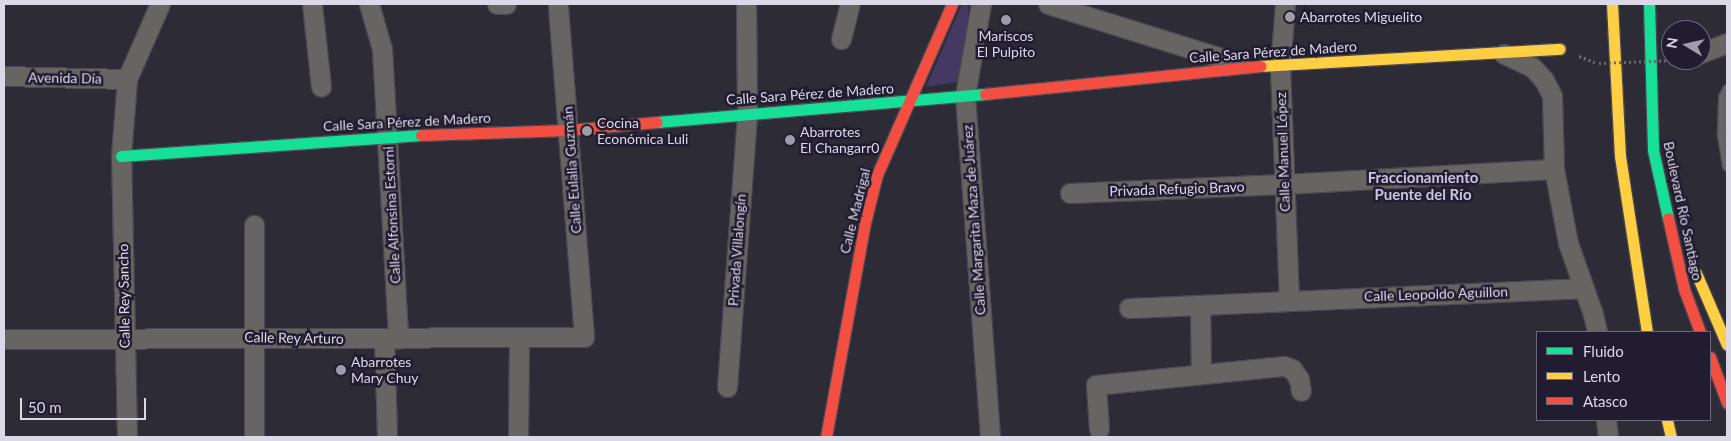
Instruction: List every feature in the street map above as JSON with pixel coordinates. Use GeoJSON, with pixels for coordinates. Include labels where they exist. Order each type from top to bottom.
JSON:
{"type":"FeatureCollection","features":[{"type":"Feature","properties":{"kind":"street","name":"Calle Rey Sancho"},"geometry":{"type":"LineString","coordinates":[[126,437],[121,156],[127,80],[160,4]]}},
{"type":"Feature","properties":{"kind":"street"},"geometry":{"type":"LineString","coordinates":[[312,4],[321,86]]}},
{"type":"Feature","properties":{"kind":"street","name":"Calle Alfonsina Estorni"},"geometry":{"type":"LineString","coordinates":[[369,4],[382,49],[388,136],[391,339],[387,437]]}},
{"type":"Feature","properties":{"kind":"street"},"geometry":{"type":"LineString","coordinates":[[497,4],[506,4]]}},
{"type":"Feature","properties":{"kind":"street","name":"Calle Eulalia Guzmán"},"geometry":{"type":"LineString","coordinates":[[558,4],[584,337]]}},
{"type":"Feature","properties":{"kind":"street","name":"Privada Villalongín"},"geometry":{"type":"LineString","coordinates":[[727,387],[747,113],[746,4]]}},
{"type":"Feature","properties":{"kind":"street"},"geometry":{"type":"LineString","coordinates":[[841,40],[850,4]]}},
{"type":"Feature","properties":{"kind":"street","name":"Calle Madrigal"},"geometry":{"type":"LineString","coordinates":[[826,437],[865,223],[877,175],[907,102],[952,4]]}},
{"type":"Feature","properties":{"kind":"street","name":"Calle Margarita Maza de Juárez"},"geometry":{"type":"LineString","coordinates":[[981,4],[965,96],[990,437]]}},
{"type":"Feature","properties":{"kind":"street"},"geometry":{"type":"LineString","coordinates":[[1048,4],[1248,66]]}},
{"type":"Feature","properties":{"kind":"street","name":"Calle Manuel López"},"geometry":{"type":"LineString","coordinates":[[1285,4],[1280,68],[1289,301]]}},
{"type":"Feature","properties":{"kind":"street"},"geometry":{"type":"LineString","coordinates":[[1612,4],[1620,156],[1640,297],[1647,331]]}},
{"type":"Feature","properties":{"kind":"street","name":"Boulevard Río Santiago"},"geometry":{"type":"LineString","coordinates":[[1649,4],[1653,150],[1684,289],[1700,331]]}},
{"type":"Feature","properties":{"kind":"street"},"geometry":{"type":"LineString","coordinates":[[1711,49],[1727,43]]}},
{"type":"Feature","properties":{"kind":"street","name":"Calle Sara Pérez de Madero"},"geometry":{"type":"LineString","coordinates":[[121,156],[388,136],[569,130],[747,113],[907,102],[1248,66],[1280,68],[1560,49]]}},
{"type":"Feature","properties":{"kind":"street"},"geometry":{"type":"LineString","coordinates":[[1500,52],[1532,67],[1544,80],[1552,96],[1554,169],[1568,242],[1593,314],[1597,331]]}},
{"type":"Feature","properties":{"kind":"street","name":"Avenida Día"},"geometry":{"type":"LineString","coordinates":[[4,76],[127,80]]}},
{"type":"Feature","properties":{"kind":"street","name":"Privada Refugio Bravo"},"geometry":{"type":"LineString","coordinates":[[1070,193],[1284,184],[1554,169]]}},
{"type":"Feature","properties":{"kind":"street"},"geometry":{"type":"LineString","coordinates":[[1666,207],[1727,345]]}},
{"type":"Feature","properties":{"kind":"street"},"geometry":{"type":"LineString","coordinates":[[254,225],[254,437]]}},
{"type":"Feature","properties":{"kind":"street","name":"Calle Leopoldo Aguillon"},"geometry":{"type":"LineString","coordinates":[[1129,308],[1584,288]]}},
{"type":"Feature","properties":{"kind":"street"},"geometry":{"type":"LineString","coordinates":[[1200,305],[1201,373]]}},
{"type":"Feature","properties":{"kind":"street","name":"Calle Rey Arturo"},"geometry":{"type":"LineString","coordinates":[[4,339],[584,337]]}},
{"type":"Feature","properties":{"kind":"street"},"geometry":{"type":"LineString","coordinates":[[518,437],[519,338]]}},
{"type":"Feature","properties":{"kind":"street"},"geometry":{"type":"LineString","coordinates":[[1711,360],[1727,403]]}},
{"type":"Feature","properties":{"kind":"street"},"geometry":{"type":"LineString","coordinates":[[1099,429],[1096,385],[1284,366],[1292,369],[1299,379],[1301,392]]}},
{"type":"Feature","properties":{"kind":"street"},"geometry":{"type":"LineString","coordinates":[[1606,421],[1608,437]]}},
{"type":"Feature","properties":{"kind":"street"},"geometry":{"type":"LineString","coordinates":[[1667,421],[1671,437]]}},
{"type":"Feature","properties":{"kind":"lane"},"geometry":{"type":"LineString","coordinates":[[1727,89],[1723,97],[1722,135],[1727,166]]}},
{"type":"Feature","properties":{"kind":"path"},"geometry":{"type":"LineString","coordinates":[[1598,63],[1661,61]]}},
{"type":"Feature","properties":{"kind":"shaded area"},"geometry":{"type":"Polygon","coordinates":[[[962,4],[969,4],[963,81],[926,87],[962,4]]]}},
{"type":"Feature","properties":{"kind":"traffic: fast"},"geometry":{"type":"LineString","coordinates":[[1649,4],[1653,150],[1668,218]]}},
{"type":"Feature","properties":{"kind":"traffic: fast"},"geometry":{"type":"LineString","coordinates":[[657,122],[985,94]]}},
{"type":"Feature","properties":{"kind":"traffic: fast"},"geometry":{"type":"LineString","coordinates":[[121,156],[421,135]]}},
{"type":"Feature","properties":{"kind":"traffic: slow"},"geometry":{"type":"LineString","coordinates":[[1612,4],[1620,156],[1647,331]]}},
{"type":"Feature","properties":{"kind":"traffic: slow"},"geometry":{"type":"LineString","coordinates":[[1261,66],[1560,49]]}},
{"type":"Feature","properties":{"kind":"traffic: slow"},"geometry":{"type":"LineString","coordinates":[[1696,273],[1727,345]]}},
{"type":"Feature","properties":{"kind":"traffic: slow"},"geometry":{"type":"LineString","coordinates":[[1667,421],[1671,437]]}},
{"type":"Feature","properties":{"kind":"traffic: jam"},"geometry":{"type":"LineString","coordinates":[[826,437],[865,223],[877,175],[952,4]]}},
{"type":"Feature","properties":{"kind":"traffic: jam"},"geometry":{"type":"LineString","coordinates":[[985,94],[1261,66]]}},
{"type":"Feature","properties":{"kind":"traffic: jam"},"geometry":{"type":"LineString","coordinates":[[421,135],[569,130],[657,122]]}},
{"type":"Feature","properties":{"kind":"traffic: jam"},"geometry":{"type":"LineString","coordinates":[[1668,218],[1684,289],[1700,331]]}},
{"type":"Feature","properties":{"kind":"traffic: jam"},"geometry":{"type":"LineString","coordinates":[[1711,360],[1727,403]]}},
{"type":"Feature","properties":{"kind":"place","name":"Abarrotes Miguelito"},"geometry":{"type":"Point","coordinates":[1290,17]}},
{"type":"Feature","properties":{"kind":"place","name":"Mariscos El Pulpito"},"geometry":{"type":"Point","coordinates":[1006,20]}},
{"type":"Feature","properties":{"kind":"place","name":"Cocina Económica Luli"},"geometry":{"type":"Point","coordinates":[587,131]}},
{"type":"Feature","properties":{"kind":"place","name":"Abarrotes El Changarr0"},"geometry":{"type":"Point","coordinates":[790,140]}},
{"type":"Feature","properties":{"kind":"place","name":"Abarrotes Mary Chuy"},"geometry":{"type":"Point","coordinates":[341,370]}},
{"type":"Feature","properties":{"kind":"district","name":"Fraccionamiento Puente del Río"},"geometry":{"type":"Point","coordinates":[1423,186]}}]}
